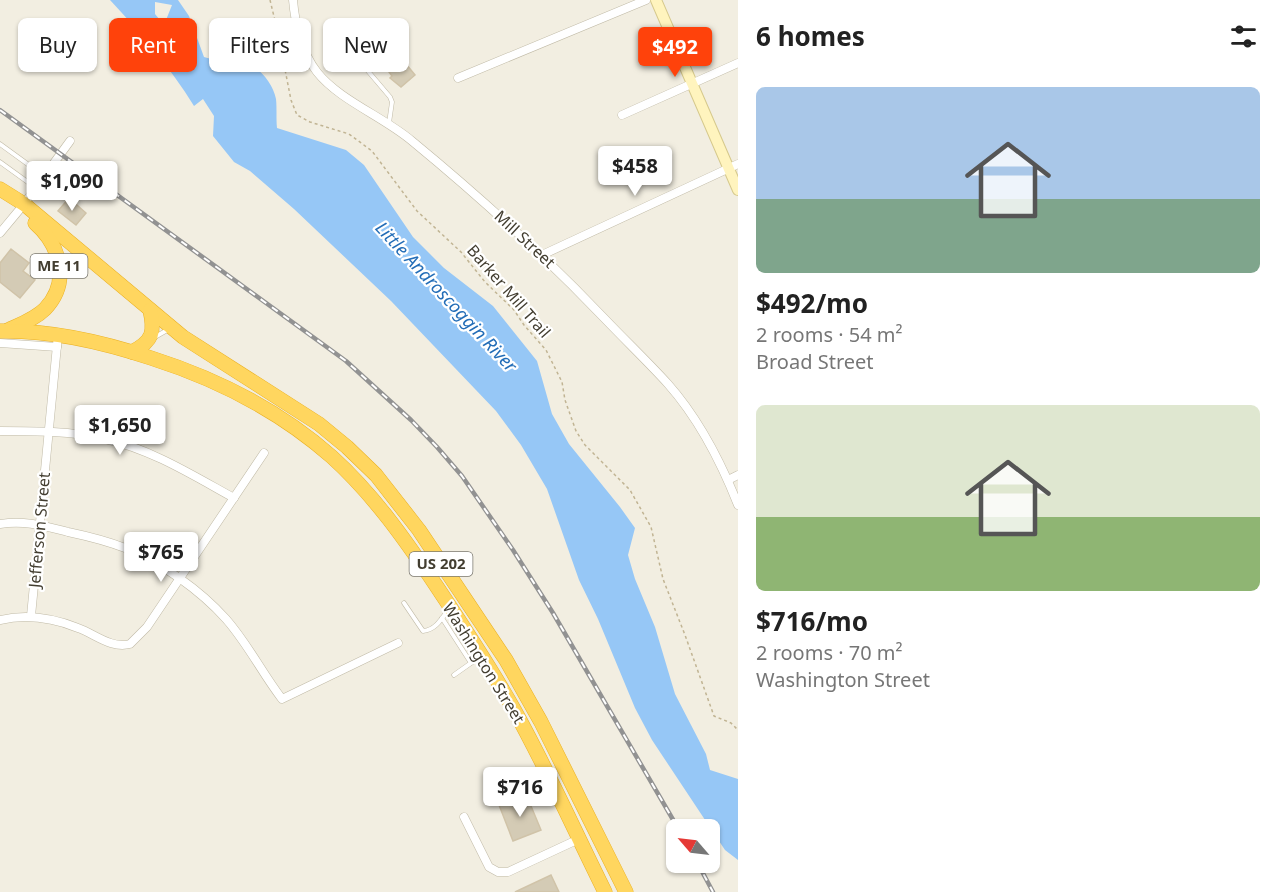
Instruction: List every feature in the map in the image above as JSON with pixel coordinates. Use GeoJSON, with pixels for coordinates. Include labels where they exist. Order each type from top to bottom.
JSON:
{"type":"FeatureCollection","features":[{"type":"Feature","properties":{"kind":"highway","name":"ME 11"},"geometry":{"type":"LineString","coordinates":[[2,335],[44,310],[55,295],[59,281],[59,265],[55,246],[22,207],[3,192]]}},
{"type":"Feature","properties":{"kind":"highway","name":"US 202"},"geometry":{"type":"LineString","coordinates":[[22,207],[171,328],[319,424],[376,475],[419,530],[506,660],[528,698],[626,892]]}},
{"type":"Feature","properties":{"kind":"highway"},"geometry":{"type":"LineString","coordinates":[[132,352],[149,340],[153,327],[150,310]]}},
{"type":"Feature","properties":{"kind":"highway","name":"Washington Street"},"geometry":{"type":"LineString","coordinates":[[2,335],[132,352],[192,372],[274,415],[324,451],[358,482],[386,515],[477,660],[513,706],[605,892]]}},
{"type":"Feature","properties":{"kind":"street","name":"Mill Street"},"geometry":{"type":"LineString","coordinates":[[293,0],[300,36],[317,72],[331,86],[389,123],[419,146],[542,255],[669,385],[697,423],[728,480],[738,505]]}},
{"type":"Feature","properties":{"kind":"street"},"geometry":{"type":"LineString","coordinates":[[458,78],[646,0]]}},
{"type":"Feature","properties":{"kind":"street"},"geometry":{"type":"LineString","coordinates":[[656,0],[692,84],[734,166],[738,190]]}},
{"type":"Feature","properties":{"kind":"street"},"geometry":{"type":"LineString","coordinates":[[622,116],[738,63]]}},
{"type":"Feature","properties":{"kind":"street"},"geometry":{"type":"LineString","coordinates":[[0,233],[70,141]]}},
{"type":"Feature","properties":{"kind":"street"},"geometry":{"type":"LineString","coordinates":[[542,255],[734,166]]}},
{"type":"Feature","properties":{"kind":"street","name":"Jefferson Street"},"geometry":{"type":"LineString","coordinates":[[31,616],[57,341]]}},
{"type":"Feature","properties":{"kind":"street"},"geometry":{"type":"LineString","coordinates":[[0,431],[105,439],[187,472],[234,498]]}},
{"type":"Feature","properties":{"kind":"street"},"geometry":{"type":"LineString","coordinates":[[0,620],[31,616],[76,627],[115,645],[126,645],[135,640],[141,635],[179,580],[264,453]]}},
{"type":"Feature","properties":{"kind":"street"},"geometry":{"type":"LineString","coordinates":[[728,480],[738,475]]}},
{"type":"Feature","properties":{"kind":"street"},"geometry":{"type":"LineString","coordinates":[[0,524],[16,522],[39,524],[124,548],[147,559],[204,598],[227,620],[282,699],[398,643]]}},
{"type":"Feature","properties":{"kind":"street"},"geometry":{"type":"LineString","coordinates":[[464,817],[489,867],[498,872],[508,872],[579,839]]}},
{"type":"Feature","properties":{"kind":"lane"},"geometry":{"type":"LineString","coordinates":[[369,72],[390,97],[389,123]]}},
{"type":"Feature","properties":{"kind":"lane"},"geometry":{"type":"LineString","coordinates":[[0,144],[44,176]]}},
{"type":"Feature","properties":{"kind":"lane"},"geometry":{"type":"LineString","coordinates":[[0,162],[36,188]]}},
{"type":"Feature","properties":{"kind":"lane"},"geometry":{"type":"LineString","coordinates":[[149,340],[171,328]]}},
{"type":"Feature","properties":{"kind":"lane"},"geometry":{"type":"LineString","coordinates":[[404,603],[423,631],[430,630],[464,597]]}},
{"type":"Feature","properties":{"kind":"lane"},"geometry":{"type":"LineString","coordinates":[[454,675],[477,660]]}},
{"type":"Feature","properties":{"kind":"path","name":"Barker Mill Trail"},"geometry":{"type":"LineString","coordinates":[[270,0],[291,100],[297,115],[310,122],[349,134],[372,151],[417,212],[461,252],[485,282],[514,310],[549,355],[562,382],[564,400],[576,431],[585,444],[630,490],[651,527],[663,579],[714,717],[731,723],[738,730]]}},
{"type":"Feature","properties":{"kind":"water"},"geometry":{"type":"Polygon","coordinates":[[[110,0],[178,0],[190,18],[167,18],[172,5],[155,2],[155,14],[158,18],[126,18],[110,0]]]}},
{"type":"Feature","properties":{"kind":"water","name":"Little Androscoggin River"},"geometry":{"type":"Polygon","coordinates":[[[197,38],[204,57],[209,58],[209,72],[260,72],[274,93],[277,128],[346,150],[364,165],[413,237],[444,268],[493,306],[537,361],[552,414],[569,444],[635,528],[628,555],[635,579],[655,627],[675,694],[706,754],[710,770],[738,779],[738,860],[725,850],[720,842],[720,819],[704,819],[652,740],[635,708],[579,580],[547,489],[521,445],[496,411],[391,301],[294,209],[250,171],[234,162],[213,136],[214,116],[203,99],[194,106],[171,72],[197,72],[197,38]]]}},
{"type":"Feature","properties":{"kind":"building"},"geometry":{"type":"Polygon","coordinates":[[[409,68],[415,75],[401,87],[390,78],[392,76],[389,72],[409,72],[409,68]]]}},
{"type":"Feature","properties":{"kind":"building"},"geometry":{"type":"Polygon","coordinates":[[[69,198],[86,213],[76,225],[58,211],[69,198]]]}},
{"type":"Feature","properties":{"kind":"building"},"geometry":{"type":"Polygon","coordinates":[[[11,249],[29,263],[23,271],[35,280],[20,298],[0,282],[0,263],[11,249]]]}},
{"type":"Feature","properties":{"kind":"building"},"geometry":{"type":"Polygon","coordinates":[[[526,794],[541,830],[513,841],[499,805],[526,794]]]}},
{"type":"Feature","properties":{"kind":"building"},"geometry":{"type":"Polygon","coordinates":[[[551,875],[559,892],[515,892],[551,875]]]}},
{"type":"Feature","properties":{"kind":"railway"},"geometry":{"type":"LineString","coordinates":[[0,110],[346,361],[437,447],[462,476],[553,613],[673,819]]}},
{"type":"Feature","properties":{"kind":"railway"},"geometry":{"type":"LineString","coordinates":[[703,873],[713,892]]}}]}
